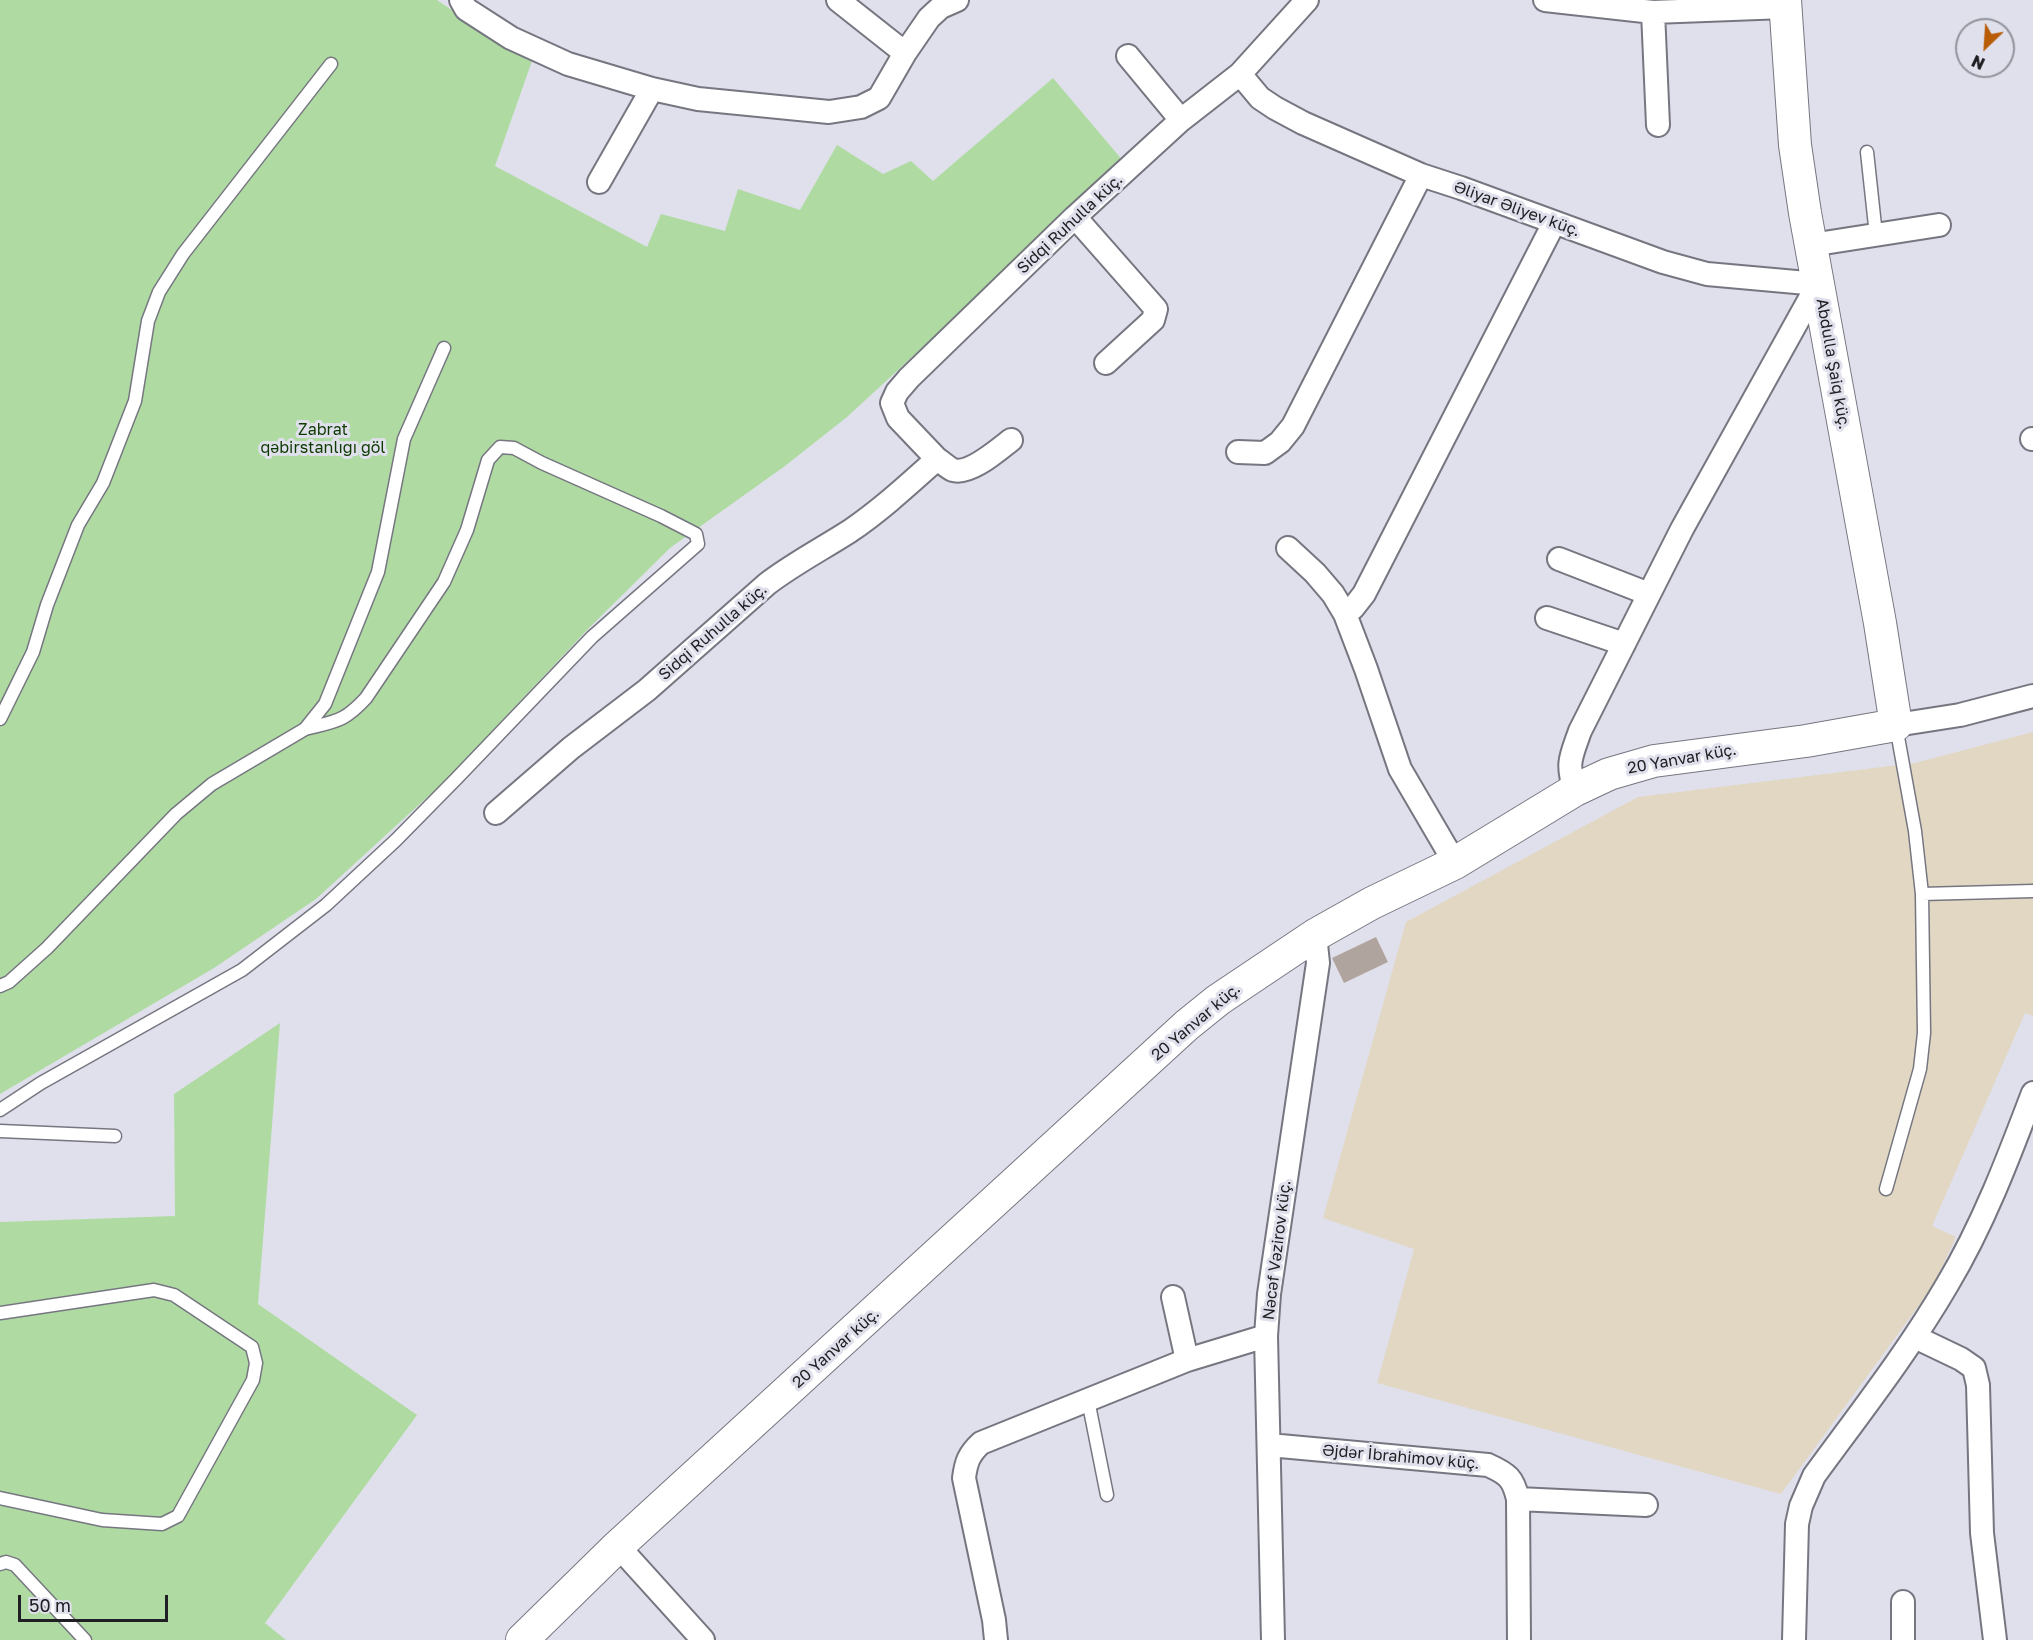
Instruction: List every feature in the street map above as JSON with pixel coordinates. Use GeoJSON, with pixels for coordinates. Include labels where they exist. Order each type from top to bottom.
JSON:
{"type":"FeatureCollection","features":[{"type":"Feature","properties":{"kind":"street"},"geometry":{"type":"LineString","coordinates":[[461,0],[466,9],[511,38],[568,64],[652,89],[698,99],[829,112],[861,107],[879,98],[905,53],[930,18],[941,7],[957,0]]}},
{"type":"Feature","properties":{"kind":"street"},"geometry":{"type":"LineString","coordinates":[[838,0],[905,53]]}},
{"type":"Feature","properties":{"kind":"street","name":"Sidqi Ruhulla küç."},"geometry":{"type":"LineString","coordinates":[[1011,440],[975,466],[964,471],[952,470],[937,459],[898,418],[892,403],[897,392],[909,378],[1075,217],[1181,120],[1240,74],[1307,0]]}},
{"type":"Feature","properties":{"kind":"street"},"geometry":{"type":"LineString","coordinates":[[1545,0],[1653,12],[1785,3]]}},
{"type":"Feature","properties":{"kind":"street","name":"Abdulla Şaiq küç."},"geometry":{"type":"LineString","coordinates":[[1785,3],[1795,145],[1896,725]]}},
{"type":"Feature","properties":{"kind":"street"},"geometry":{"type":"LineString","coordinates":[[1653,12],[1658,125]]}},
{"type":"Feature","properties":{"kind":"street"},"geometry":{"type":"LineString","coordinates":[[1128,56],[1181,120]]}},
{"type":"Feature","properties":{"kind":"street","name":"Əliyar Əliyev küç."},"geometry":{"type":"LineString","coordinates":[[1240,74],[1260,98],[1275,108],[1421,176],[1461,188],[1663,262],[1707,274],[1818,284]]}},
{"type":"Feature","properties":{"kind":"street"},"geometry":{"type":"LineString","coordinates":[[599,183],[652,89]]}},
{"type":"Feature","properties":{"kind":"street"},"geometry":{"type":"LineString","coordinates":[[1238,452],[1265,453],[1293,426],[1421,176]]}},
{"type":"Feature","properties":{"kind":"street"},"geometry":{"type":"LineString","coordinates":[[1075,217],[1156,309],[1153,320],[1106,363]]}},
{"type":"Feature","properties":{"kind":"street"},"geometry":{"type":"LineString","coordinates":[[1345,614],[1364,594],[1554,223]]}},
{"type":"Feature","properties":{"kind":"street"},"geometry":{"type":"LineString","coordinates":[[1811,244],[1939,225]]}},
{"type":"Feature","properties":{"kind":"street"},"geometry":{"type":"LineString","coordinates":[[1575,790],[1569,772],[1570,758],[1580,731],[1698,499],[1818,284]]}},
{"type":"Feature","properties":{"kind":"street","name":"Sidqi Ruhulla küç."},"geometry":{"type":"LineString","coordinates":[[496,813],[570,748],[647,690],[767,584],[879,510],[937,459]]}},
{"type":"Feature","properties":{"kind":"street"},"geometry":{"type":"LineString","coordinates":[[1288,548],[1315,573],[1333,594],[1345,614],[1400,770],[1455,862]]}},
{"type":"Feature","properties":{"kind":"street"},"geometry":{"type":"LineString","coordinates":[[1559,560],[1649,594]]}},
{"type":"Feature","properties":{"kind":"street"},"geometry":{"type":"LineString","coordinates":[[1546,618],[1624,644]]}},
{"type":"Feature","properties":{"kind":"street","name":"20 Yanvar küç."},"geometry":{"type":"LineString","coordinates":[[522,1640],[618,1546],[1187,1025],[1253,975],[1315,935],[1372,903],[1455,862],[1575,790],[1608,774],[1654,761],[1806,741],[1960,715],[2033,696]]}},
{"type":"Feature","properties":{"kind":"street","name":"Nəcəf Vəzirov küç."},"geometry":{"type":"LineString","coordinates":[[1273,1640],[1266,1336],[1269,1294],[1318,963],[1315,935]]}},
{"type":"Feature","properties":{"kind":"street"},"geometry":{"type":"LineString","coordinates":[[1794,1640],[1796,1541],[1801,1506],[1814,1476],[1915,1337],[1948,1284],[2022,1151],[2033,1094]]}},
{"type":"Feature","properties":{"kind":"street"},"geometry":{"type":"LineString","coordinates":[[1173,1297],[1187,1360]]}},
{"type":"Feature","properties":{"kind":"street"},"geometry":{"type":"LineString","coordinates":[[996,1640],[994,1620],[964,1478],[965,1463],[971,1452],[981,1443],[1187,1360],[1266,1336]]}},
{"type":"Feature","properties":{"kind":"street"},"geometry":{"type":"LineString","coordinates":[[1915,1337],[1961,1359],[1974,1368],[1978,1385],[1982,1533],[1995,1640]]}},
{"type":"Feature","properties":{"kind":"street","name":"Əjdər İbrahimov küç."},"geometry":{"type":"LineString","coordinates":[[1269,1445],[1488,1465],[1504,1472],[1514,1483],[1518,1498],[1519,1640]]}},
{"type":"Feature","properties":{"kind":"street"},"geometry":{"type":"LineString","coordinates":[[1518,1498],[1646,1505]]}},
{"type":"Feature","properties":{"kind":"street"},"geometry":{"type":"LineString","coordinates":[[618,1546],[703,1640]]}},
{"type":"Feature","properties":{"kind":"street"},"geometry":{"type":"LineString","coordinates":[[1903,1602],[1903,1640]]}},
{"type":"Feature","properties":{"kind":"lane"},"geometry":{"type":"LineString","coordinates":[[0,719],[33,652],[47,605],[78,525],[103,483],[135,401],[148,321],[159,292],[183,254],[331,64]]}},
{"type":"Feature","properties":{"kind":"lane"},"geometry":{"type":"LineString","coordinates":[[1867,152],[1876,235]]}},
{"type":"Feature","properties":{"kind":"lane"},"geometry":{"type":"LineString","coordinates":[[305,729],[325,704],[378,572],[404,439],[444,348]]}},
{"type":"Feature","properties":{"kind":"lane"},"geometry":{"type":"LineString","coordinates":[[0,986],[9,982],[47,948],[176,814],[212,784],[305,729],[351,715],[366,698],[444,582],[467,530],[488,460],[500,447],[514,448],[696,534],[698,544],[592,637],[450,786],[326,905],[242,970],[42,1083],[0,1110]]}},
{"type":"Feature","properties":{"kind":"lane"},"geometry":{"type":"LineString","coordinates":[[1886,1189],[1920,1069],[1924,1032],[1922,894],[1915,831],[1896,725]]}},
{"type":"Feature","properties":{"kind":"lane"},"geometry":{"type":"LineString","coordinates":[[1922,894],[2033,891]]}},
{"type":"Feature","properties":{"kind":"lane"},"geometry":{"type":"LineString","coordinates":[[0,1131],[115,1136]]}},
{"type":"Feature","properties":{"kind":"lane"},"geometry":{"type":"LineString","coordinates":[[0,1313],[154,1290],[174,1295],[252,1347],[256,1363],[254,1380],[178,1516],[162,1524],[102,1520],[0,1498]]}},
{"type":"Feature","properties":{"kind":"lane"},"geometry":{"type":"LineString","coordinates":[[1088,1400],[1107,1495]]}},
{"type":"Feature","properties":{"kind":"lane"},"geometry":{"type":"LineString","coordinates":[[0,1564],[6,1562],[15,1565],[85,1640]]}},
{"type":"Feature","properties":{"kind":"shaded area"},"geometry":{"type":"Polygon","coordinates":[[[2033,732],[2033,1016],[2025,1013],[1932,1226],[1956,1237],[1933,1286],[1781,1494],[1377,1383],[1414,1249],[1323,1218],[1406,922],[1638,797],[1915,763],[2033,732]]]}},
{"type":"Feature","properties":{"kind":"green space","name":"Zabrat qəbirstanlığı göl"},"geometry":{"type":"Polygon","coordinates":[[[0,0],[437,0],[532,61],[495,166],[647,247],[661,214],[725,231],[738,189],[800,210],[837,145],[883,174],[911,161],[933,181],[1053,78],[1124,162],[847,417],[785,466],[670,548],[589,628],[446,780],[316,899],[214,968],[0,1094],[0,0]]]}},
{"type":"Feature","properties":{"kind":"green space"},"geometry":{"type":"Polygon","coordinates":[[[280,1023],[258,1304],[417,1415],[265,1623],[286,1640],[0,1640],[0,1222],[175,1216],[174,1094],[280,1023]]]}},
{"type":"Feature","properties":{"kind":"building"},"geometry":{"type":"Polygon","coordinates":[[[1376,937],[1388,962],[1344,983],[1332,958],[1376,937]]]}}]}
